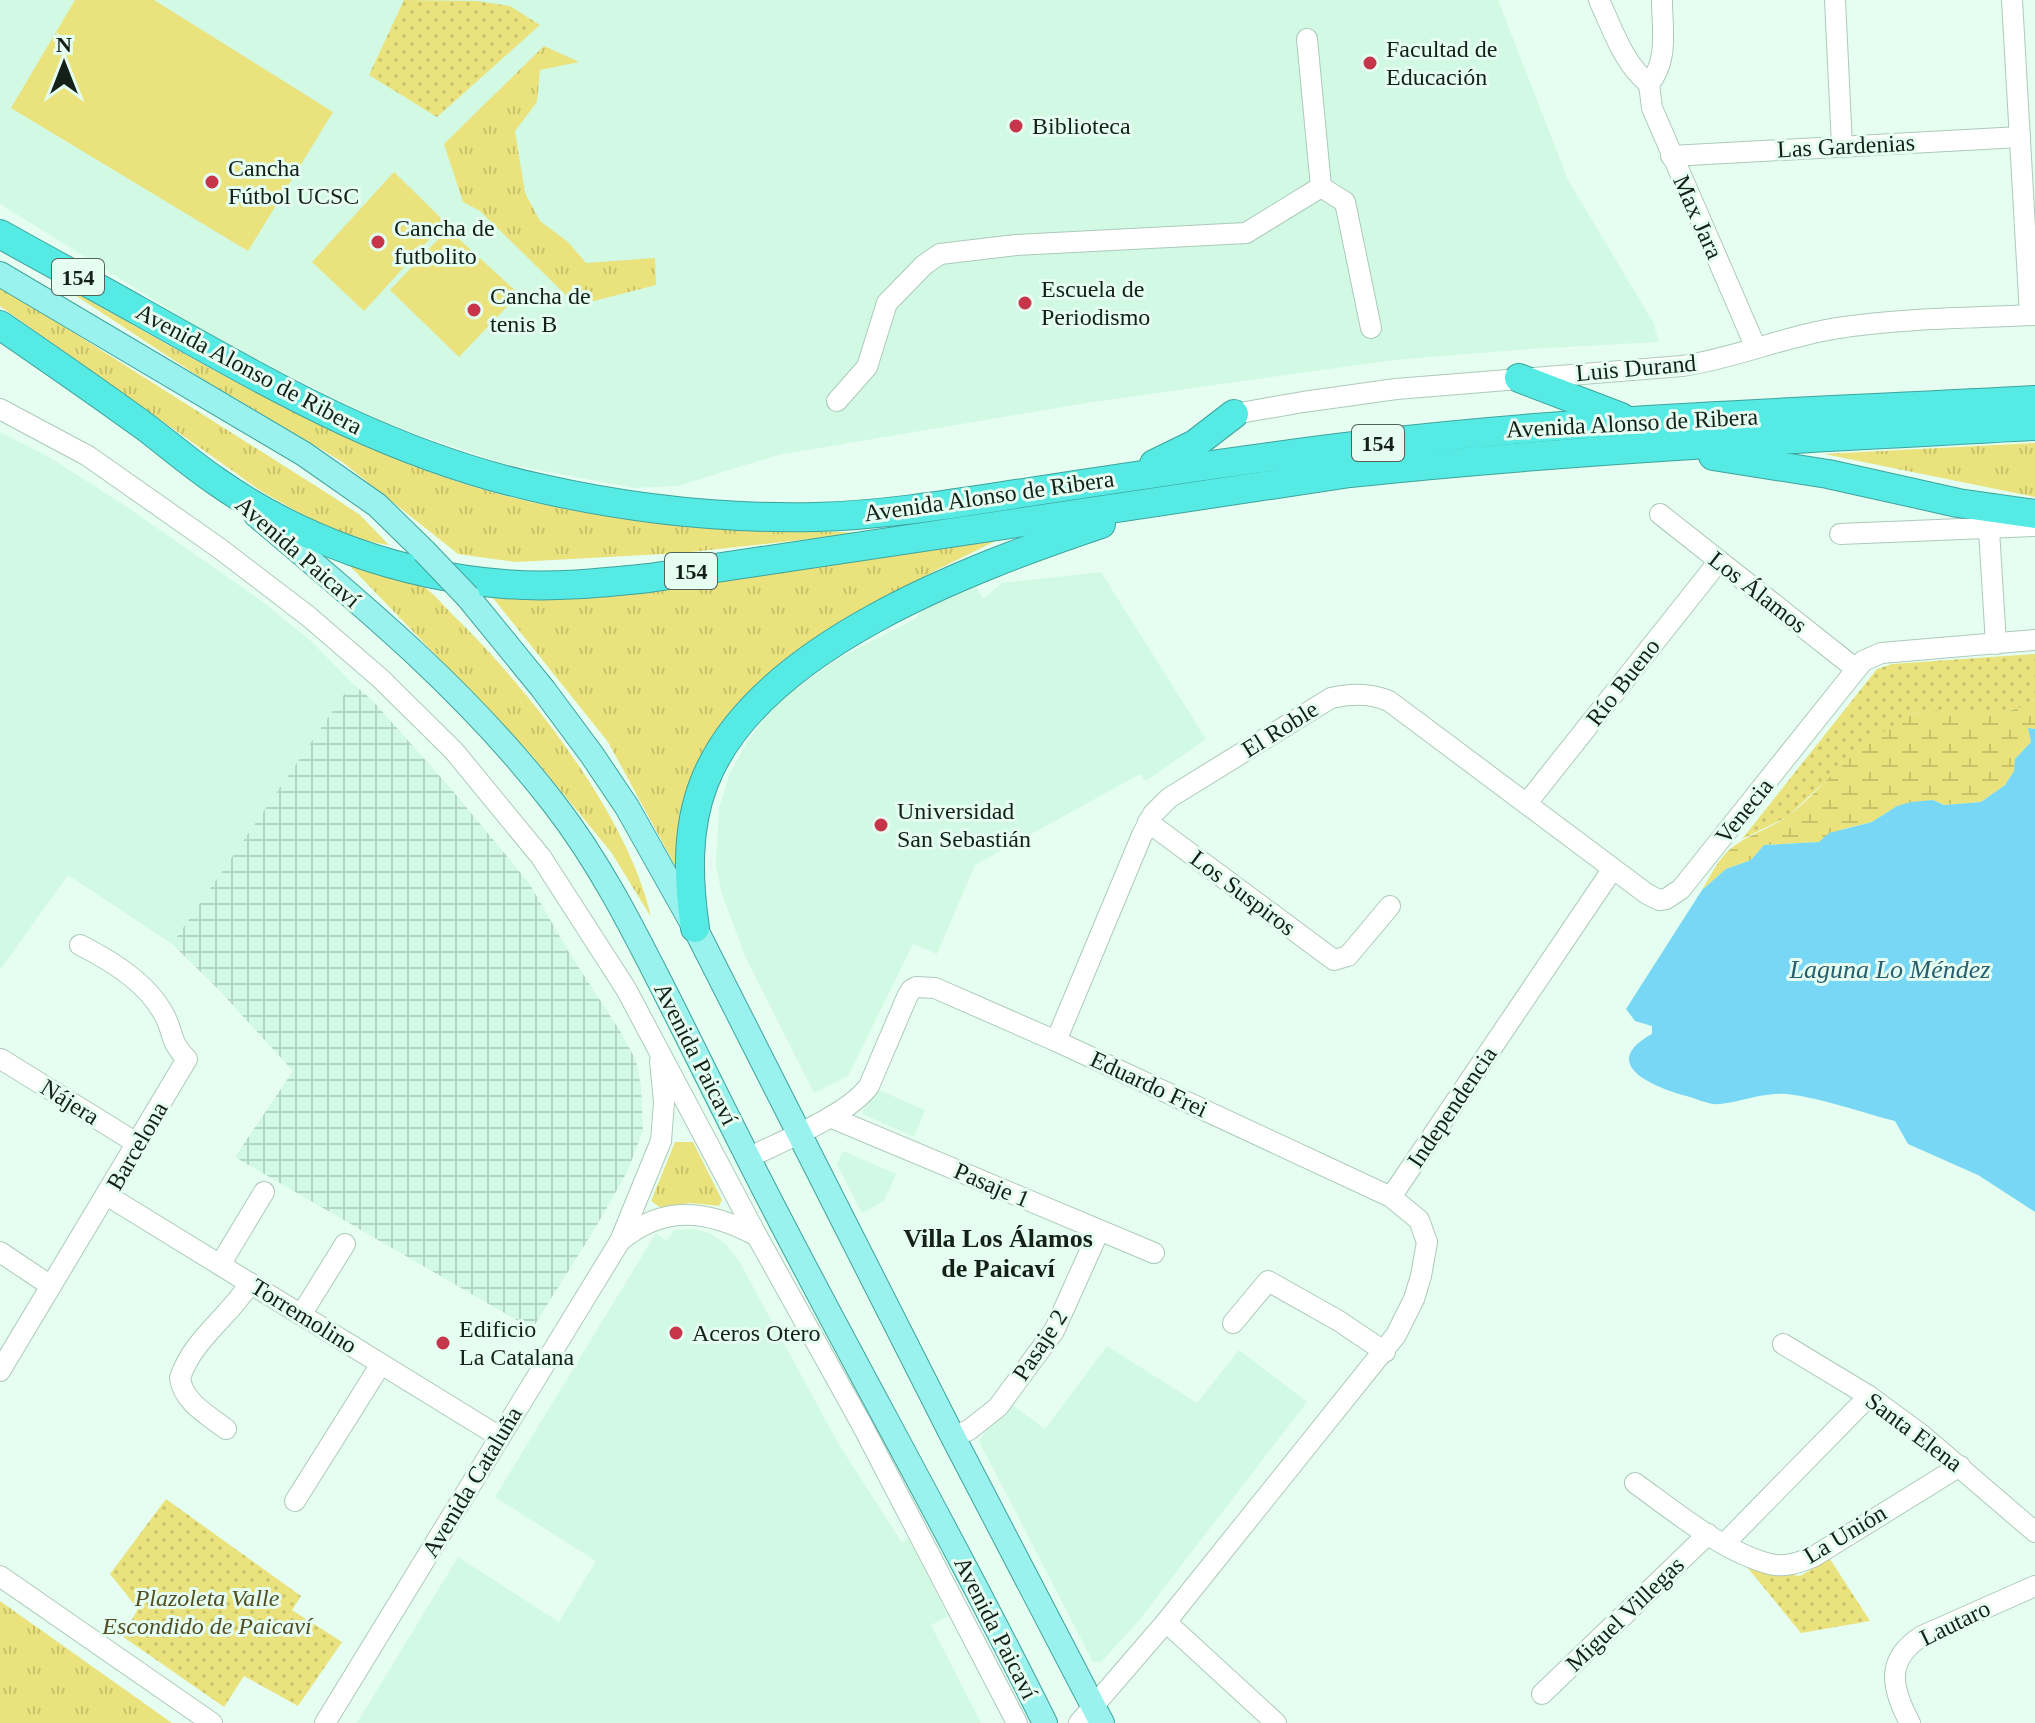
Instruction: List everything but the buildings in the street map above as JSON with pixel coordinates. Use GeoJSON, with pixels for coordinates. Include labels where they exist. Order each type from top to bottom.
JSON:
{"type":"FeatureCollection","features":[{"type":"Feature","properties":{"kind":"highway","name":"Avenida Alonso de Ribera"},"geometry":{"type":"LineString","coordinates":[[0,234],[266,383],[345,423],[440,460],[538,488],[588,499],[680,512],[810,517],[883,513],[1405,440],[2035,426]]}},
{"type":"Feature","properties":{"kind":"highway","name":"154"},"geometry":{"type":"LineString","coordinates":[[0,325],[218,482]]}},
{"type":"Feature","properties":{"kind":"highway"},"geometry":{"type":"LineString","coordinates":[[1519,378],[1593,408],[1637,435],[1958,503],[2035,514]]}},
{"type":"Feature","properties":{"kind":"highway","name":"Avenida Alonso de Ribera"},"geometry":{"type":"LineString","coordinates":[[218,482],[292,526],[360,555],[431,574],[540,586],[649,578],[1350,473],[1511,456],[1637,435],[2035,400]]}},
{"type":"Feature","properties":{"kind":"highway"},"geometry":{"type":"LineString","coordinates":[[1116,479],[1180,453],[1211,434],[1234,414]]}},
{"type":"Feature","properties":{"kind":"highway"},"geometry":{"type":"LineString","coordinates":[[695,928],[689,876],[697,802],[721,748],[764,696],[853,631],[932,589],[1031,548],[1182,498]]}},
{"type":"Feature","properties":{"kind":"main road","name":"Avenida Paicaví"},"geometry":{"type":"LineString","coordinates":[[0,274],[316,462],[377,505],[468,597],[536,679],[627,807],[695,928],[1092,1718]]}},
{"type":"Feature","properties":{"kind":"main road","name":"Avenida Paicaví"},"geometry":{"type":"LineString","coordinates":[[218,482],[439,676],[500,740],[557,808],[621,906],[748,1158],[1045,1723]]}},
{"type":"Feature","properties":{"kind":"street","name":"Max Jara"},"geometry":{"type":"LineString","coordinates":[[1599,0],[1625,57],[1649,84],[1652,108],[1671,156],[1756,348]]}},
{"type":"Feature","properties":{"kind":"street"},"geometry":{"type":"LineString","coordinates":[[1649,84],[1662,60],[1662,0]]}},
{"type":"Feature","properties":{"kind":"street"},"geometry":{"type":"LineString","coordinates":[[1835,0],[1842,146]]}},
{"type":"Feature","properties":{"kind":"street"},"geometry":{"type":"LineString","coordinates":[[2012,0],[2032,315]]}},
{"type":"Feature","properties":{"kind":"street"},"geometry":{"type":"LineString","coordinates":[[1307,39],[1321,187]]}},
{"type":"Feature","properties":{"kind":"street","name":"Las Gardenias"},"geometry":{"type":"LineString","coordinates":[[1671,156],[2020,137]]}},
{"type":"Feature","properties":{"kind":"street"},"geometry":{"type":"LineString","coordinates":[[1321,187],[1345,202],[1371,328]]}},
{"type":"Feature","properties":{"kind":"street"},"geometry":{"type":"LineString","coordinates":[[837,401],[867,367],[887,303],[924,265],[940,254],[1016,245],[1246,233],[1321,187]]}},
{"type":"Feature","properties":{"kind":"street","name":"Luis Durand"},"geometry":{"type":"LineString","coordinates":[[1234,414],[1384,391],[1682,366],[1723,359],[1808,333],[1840,328],[2032,315]]}},
{"type":"Feature","properties":{"kind":"street","name":"Avenida Paicaví"},"geometry":{"type":"LineString","coordinates":[[0,409],[88,456],[286,597],[418,714],[506,812],[573,903],[626,989],[869,1439],[1017,1723]]}},
{"type":"Feature","properties":{"kind":"street","name":"Los Álamos"},"geometry":{"type":"LineString","coordinates":[[1660,514],[1856,669]]}},
{"type":"Feature","properties":{"kind":"street"},"geometry":{"type":"LineString","coordinates":[[1840,534],[2035,526]]}},
{"type":"Feature","properties":{"kind":"street"},"geometry":{"type":"LineString","coordinates":[[1989,530],[1996,644]]}},
{"type":"Feature","properties":{"kind":"street","name":"Río Bueno"},"geometry":{"type":"LineString","coordinates":[[1527,803],[1719,561]]}},
{"type":"Feature","properties":{"kind":"street"},"geometry":{"type":"LineString","coordinates":[[1856,669],[1863,661],[1881,653],[2035,640]]}},
{"type":"Feature","properties":{"kind":"street","name":"Venecia"},"geometry":{"type":"LineString","coordinates":[[1612,870],[1652,898],[1666,899],[1677,894],[1856,669]]}},
{"type":"Feature","properties":{"kind":"street","name":"El Roble"},"geometry":{"type":"LineString","coordinates":[[1056,1041],[1148,822],[1160,806],[1179,791],[1331,698],[1346,694],[1376,696],[1389,701],[1612,870]]}},
{"type":"Feature","properties":{"kind":"street","name":"Los Suspiros"},"geometry":{"type":"LineString","coordinates":[[1148,822],[1329,957],[1339,960],[1348,956],[1390,906]]}},
{"type":"Feature","properties":{"kind":"street","name":"Independencia"},"geometry":{"type":"LineString","coordinates":[[1391,1197],[1612,870]]}},
{"type":"Feature","properties":{"kind":"street","name":"Barcelona"},"geometry":{"type":"LineString","coordinates":[[0,1371],[108,1196],[187,1059],[174,1045],[157,1003],[115,965],[80,945]]}},
{"type":"Feature","properties":{"kind":"street","name":"Eduardo Frei"},"geometry":{"type":"LineString","coordinates":[[830,1117],[855,1102],[869,1086],[907,997],[916,987],[935,988],[1391,1197]]}},
{"type":"Feature","properties":{"kind":"street","name":"Avenida Cataluña"},"geometry":{"type":"LineString","coordinates":[[325,1723],[620,1241],[661,1141],[664,1102],[657,1045]]}},
{"type":"Feature","properties":{"kind":"street","name":"Nájera"},"geometry":{"type":"LineString","coordinates":[[1,1059],[138,1144]]}},
{"type":"Feature","properties":{"kind":"street"},"geometry":{"type":"LineString","coordinates":[[748,1158],[830,1117]]}},
{"type":"Feature","properties":{"kind":"street","name":"Pasaje 1"},"geometry":{"type":"LineString","coordinates":[[830,1117],[1154,1253]]}},
{"type":"Feature","properties":{"kind":"street"},"geometry":{"type":"LineString","coordinates":[[220,1265],[264,1192]]}},
{"type":"Feature","properties":{"kind":"street","name":"Torremolino"},"geometry":{"type":"LineString","coordinates":[[108,1196],[500,1437]]}},
{"type":"Feature","properties":{"kind":"street"},"geometry":{"type":"LineString","coordinates":[[1092,1718],[1385,1352],[1414,1299],[1427,1242],[1419,1220],[1391,1197]]}},
{"type":"Feature","properties":{"kind":"street","name":"Avenida Cataluña"},"geometry":{"type":"LineString","coordinates":[[620,1241],[654,1220],[688,1214],[710,1216],[757,1236]]}},
{"type":"Feature","properties":{"kind":"street","name":"Pasaje 2"},"geometry":{"type":"LineString","coordinates":[[953,1437],[969,1430],[998,1407],[1054,1331],[1099,1231]]}},
{"type":"Feature","properties":{"kind":"street"},"geometry":{"type":"LineString","coordinates":[[301,1315],[345,1244]]}},
{"type":"Feature","properties":{"kind":"street"},"geometry":{"type":"LineString","coordinates":[[0,1252],[51,1286]]}},
{"type":"Feature","properties":{"kind":"street"},"geometry":{"type":"LineString","coordinates":[[1233,1323],[1268,1281],[1339,1321],[1385,1352]]}},
{"type":"Feature","properties":{"kind":"street"},"geometry":{"type":"LineString","coordinates":[[226,1429],[189,1400],[182,1390],[180,1378],[202,1339],[228,1314],[250,1283]]}},
{"type":"Feature","properties":{"kind":"street","name":"Santa Elena"},"geometry":{"type":"LineString","coordinates":[[1783,1344],[1869,1396],[1960,1466],[2035,1532]]}},
{"type":"Feature","properties":{"kind":"street"},"geometry":{"type":"LineString","coordinates":[[295,1501],[381,1364]]}},
{"type":"Feature","properties":{"kind":"street","name":"Miguel Villegas"},"geometry":{"type":"LineString","coordinates":[[1542,1694],[1716,1539],[1869,1396]]}},
{"type":"Feature","properties":{"kind":"street","name":"La Unión"},"geometry":{"type":"LineString","coordinates":[[1716,1539],[1771,1564],[1792,1564],[1813,1557],[1960,1466]]}},
{"type":"Feature","properties":{"kind":"street"},"geometry":{"type":"LineString","coordinates":[[1635,1483],[1716,1539]]}},
{"type":"Feature","properties":{"kind":"street"},"geometry":{"type":"LineString","coordinates":[[0,1576],[212,1723]]}},
{"type":"Feature","properties":{"kind":"street","name":"Lautaro"},"geometry":{"type":"LineString","coordinates":[[1910,1723],[1895,1687],[1897,1665],[1907,1648],[1922,1636],[2035,1586]]}},
{"type":"Feature","properties":{"kind":"street"},"geometry":{"type":"LineString","coordinates":[[1166,1622],[1276,1723]]}},
{"type":"Feature","properties":{"kind":"shaded area"},"geometry":{"type":"Polygon","coordinates":[[[0,0],[1498,0],[1568,180],[1653,322],[1659,342],[1394,360],[1093,402],[778,455],[678,486],[634,488],[502,463],[386,424],[220,341],[0,204],[0,0]]]}},
{"type":"Feature","properties":{"kind":"shaded area"},"geometry":{"type":"Polygon","coordinates":[[[0,432],[49,457],[130,509],[256,597],[310,640],[352,683],[172,944],[68,875],[0,970],[0,432]]]}},
{"type":"Feature","properties":{"kind":"shaded area","name":"Universidad San Sebastián"},"geometry":{"type":"Polygon","coordinates":[[[1101,572],[1206,739],[1146,781],[1140,774],[975,865],[937,954],[913,944],[848,1076],[814,1093],[745,956],[721,891],[716,865],[719,809],[729,775],[746,744],[765,717],[787,695],[841,657],[917,618],[922,604],[972,580],[983,599],[1002,583],[1101,572]]]}},
{"type":"Feature","properties":{"kind":"shaded area"},"geometry":{"type":"Polygon","coordinates":[[[352,683],[372,700],[452,790],[529,883],[636,1061],[641,1086],[643,1131],[627,1172],[532,1329],[235,1157],[293,1071],[172,944],[352,683]]]}},
{"type":"Feature","properties":{"kind":"shaded area"},"geometry":{"type":"Polygon","coordinates":[[[874,1088],[925,1110],[914,1137],[862,1114],[874,1088]]]}},
{"type":"Feature","properties":{"kind":"shaded area"},"geometry":{"type":"Polygon","coordinates":[[[843,1151],[896,1174],[884,1201],[862,1213],[837,1164],[843,1151]]]}},
{"type":"Feature","properties":{"kind":"shaded area"},"geometry":{"type":"Polygon","coordinates":[[[695,1229],[725,1243],[739,1261],[838,1443],[902,1543],[908,1538],[948,1616],[931,1625],[981,1723],[357,1723],[458,1557],[559,1622],[596,1561],[495,1497],[656,1233],[667,1241],[674,1230],[695,1229]]]}},
{"type":"Feature","properties":{"kind":"shaded area"},"geometry":{"type":"Polygon","coordinates":[[[1107,1346],[1197,1403],[1239,1350],[1307,1402],[1137,1623],[1101,1662],[1093,1662],[979,1441],[1008,1402],[1045,1429],[1107,1346]]]}},
{"type":"Feature","properties":{"kind":"green space","name":"Cancha Fútbol UCSC"},"geometry":{"type":"Polygon","coordinates":[[[75,0],[154,0],[333,112],[248,251],[11,108],[75,0]]]}},
{"type":"Feature","properties":{"kind":"green space"},"geometry":{"type":"Polygon","coordinates":[[[404,0],[476,1],[510,6],[540,25],[437,117],[369,75],[404,0]]]}},
{"type":"Feature","properties":{"kind":"green space"},"geometry":{"type":"Polygon","coordinates":[[[544,46],[579,62],[540,70],[537,102],[515,131],[525,193],[540,221],[568,242],[586,263],[655,258],[656,285],[594,301],[567,296],[480,211],[463,202],[444,144],[544,46]]]}},
{"type":"Feature","properties":{"kind":"green space","name":"Cancha de futbolito"},"geometry":{"type":"Polygon","coordinates":[[[394,172],[445,222],[364,311],[312,262],[394,172]]]}},
{"type":"Feature","properties":{"kind":"green space"},"geometry":{"type":"Polygon","coordinates":[[[448,229],[519,294],[459,357],[390,290],[448,229]]]}},
{"type":"Feature","properties":{"kind":"green space"},"geometry":{"type":"Polygon","coordinates":[[[52,280],[315,423],[425,470],[481,489],[576,511],[624,518],[720,527],[865,533],[682,553],[516,562],[458,554],[341,461],[201,378],[52,280]]]}},
{"type":"Feature","properties":{"kind":"green space"},"geometry":{"type":"Polygon","coordinates":[[[0,286],[330,495],[360,515],[389,545],[338,531],[261,491],[0,306],[0,286]]]}},
{"type":"Feature","properties":{"kind":"green space"},"geometry":{"type":"Polygon","coordinates":[[[2035,443],[2035,497],[1824,454],[2035,443]]]}},
{"type":"Feature","properties":{"kind":"green space"},"geometry":{"type":"Polygon","coordinates":[[[1002,538],[936,570],[793,655],[741,708],[677,869],[608,742],[493,598],[540,599],[1002,538]]]}},
{"type":"Feature","properties":{"kind":"green space"},"geometry":{"type":"Polygon","coordinates":[[[350,566],[406,579],[426,588],[514,681],[544,717],[599,797],[622,838],[651,917],[611,852],[529,752],[350,566]]]}},
{"type":"Feature","properties":{"kind":"green space"},"geometry":{"type":"Polygon","coordinates":[[[2035,654],[2035,699],[2025,706],[1997,714],[1938,710],[1915,713],[1871,739],[1787,817],[1742,839],[1877,669],[1892,664],[2035,654]]]}},
{"type":"Feature","properties":{"kind":"green space"},"geometry":{"type":"Polygon","coordinates":[[[2035,699],[2035,729],[2028,728],[2031,742],[2015,759],[2014,771],[2005,785],[1981,802],[1944,805],[1933,800],[1897,806],[1872,822],[1843,829],[1819,842],[1764,845],[1751,860],[1726,869],[1702,890],[1725,854],[1788,816],[1863,744],[1896,721],[1931,710],[2005,711],[2035,699]]]}},
{"type":"Feature","properties":{"kind":"green space"},"geometry":{"type":"Polygon","coordinates":[[[675,1142],[693,1142],[722,1200],[719,1206],[690,1203],[661,1208],[651,1201],[675,1142]]]}},
{"type":"Feature","properties":{"kind":"green space","name":"Plazoleta Valle Escondido de Paicaví"},"geometry":{"type":"Polygon","coordinates":[[[166,1499],[301,1596],[292,1610],[342,1642],[298,1706],[244,1676],[224,1707],[122,1636],[138,1609],[110,1574],[166,1499]]]}},
{"type":"Feature","properties":{"kind":"green space"},"geometry":{"type":"Polygon","coordinates":[[[1830,1559],[1870,1621],[1801,1633],[1747,1567],[1800,1576],[1830,1559]]]}},
{"type":"Feature","properties":{"kind":"green space"},"geometry":{"type":"Polygon","coordinates":[[[0,1601],[172,1723],[0,1723],[0,1601]]]}},
{"type":"Feature","properties":{"kind":"water","name":"Laguna Lo Méndez"},"geometry":{"type":"Polygon","coordinates":[[[2028,728],[2035,729],[2035,1212],[1978,1175],[1908,1144],[1895,1121],[1787,1094],[1712,1104],[1663,1088],[1638,1074],[1629,1056],[1636,1045],[1652,1034],[1652,1026],[1635,1021],[1626,1009],[1702,890],[1726,869],[1751,860],[1764,845],[1819,842],[1829,833],[1872,822],[1897,806],[1911,802],[1933,800],[1944,805],[1981,802],[2005,785],[2014,771],[2015,759],[2031,742],[2028,728]]]}},
{"type":"Feature","properties":{"kind":"place","name":"Facultad de Educación"},"geometry":{"type":"Point","coordinates":[1370,63]}},
{"type":"Feature","properties":{"kind":"place","name":"Biblioteca"},"geometry":{"type":"Point","coordinates":[1016,126]}},
{"type":"Feature","properties":{"kind":"place","name":"Cancha Fútbol UCSC"},"geometry":{"type":"Point","coordinates":[212,182]}},
{"type":"Feature","properties":{"kind":"place","name":"Cancha de futbolito"},"geometry":{"type":"Point","coordinates":[378,242]}},
{"type":"Feature","properties":{"kind":"place","name":"Escuela de Periodismo"},"geometry":{"type":"Point","coordinates":[1025,303]}},
{"type":"Feature","properties":{"kind":"place","name":"Cancha de tenis B"},"geometry":{"type":"Point","coordinates":[474,310]}},
{"type":"Feature","properties":{"kind":"place","name":"Universidad San Sebastián"},"geometry":{"type":"Point","coordinates":[881,825]}},
{"type":"Feature","properties":{"kind":"place","name":"Aceros Otero"},"geometry":{"type":"Point","coordinates":[676,1333]}},
{"type":"Feature","properties":{"kind":"place","name":"Edificio La Catalana"},"geometry":{"type":"Point","coordinates":[443,1343]}},
{"type":"Feature","properties":{"kind":"district","name":"Villa Los Álamos de Paicaví"},"geometry":{"type":"Point","coordinates":[998,1253]}}]}
